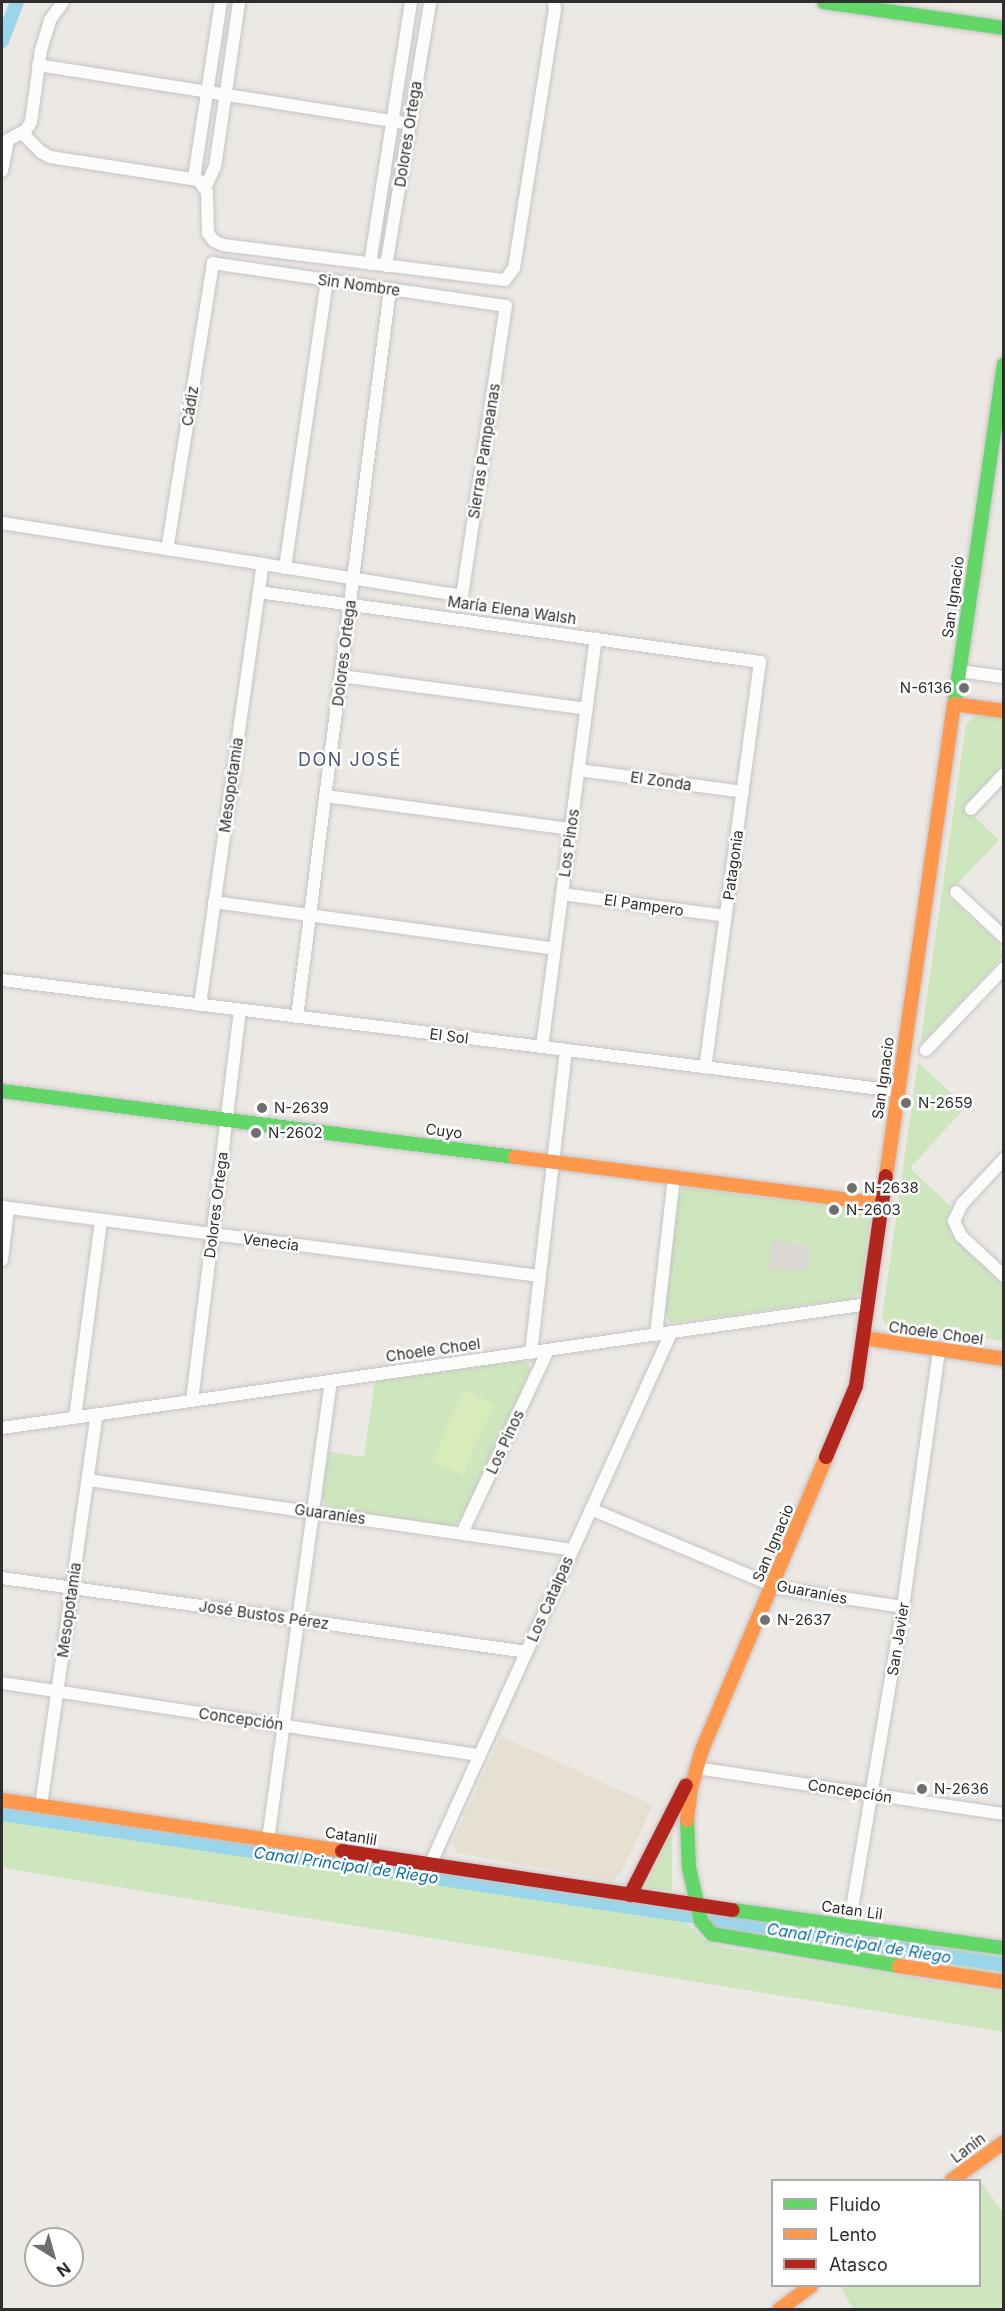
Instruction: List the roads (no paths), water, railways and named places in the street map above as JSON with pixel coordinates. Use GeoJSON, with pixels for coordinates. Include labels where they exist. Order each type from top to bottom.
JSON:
{"type":"FeatureCollection","features":[{"type":"Feature","properties":{"kind":"street"},"geometry":{"type":"LineString","coordinates":[[2,171],[8,140],[22,134],[29,126],[33,116],[38,65],[50,20],[63,2]]}},
{"type":"Feature","properties":{"kind":"street"},"geometry":{"type":"LineString","coordinates":[[194,178],[221,2]]}},
{"type":"Feature","properties":{"kind":"street"},"geometry":{"type":"LineString","coordinates":[[205,188],[215,167],[239,2]]}},
{"type":"Feature","properties":{"kind":"street","name":"Dolores Ortega"},"geometry":{"type":"LineString","coordinates":[[370,264],[411,2]]}},
{"type":"Feature","properties":{"kind":"street","name":"Dolores Ortega"},"geometry":{"type":"LineString","coordinates":[[386,267],[430,2]]}},
{"type":"Feature","properties":{"kind":"street"},"geometry":{"type":"LineString","coordinates":[[22,134],[41,152],[50,157],[194,178],[205,188],[208,197],[206,228],[210,237],[223,245],[497,281],[510,277],[514,268],[555,9],[554,2]]}},
{"type":"Feature","properties":{"kind":"street"},"geometry":{"type":"LineString","coordinates":[[824,2],[1004,28]]}},
{"type":"Feature","properties":{"kind":"street"},"geometry":{"type":"LineString","coordinates":[[38,65],[410,124]]}},
{"type":"Feature","properties":{"kind":"street","name":"Sin Nombre"},"geometry":{"type":"LineString","coordinates":[[213,263],[506,306]]}},
{"type":"Feature","properties":{"kind":"street","name":"Cádiz"},"geometry":{"type":"LineString","coordinates":[[167,549],[213,263]]}},
{"type":"Feature","properties":{"kind":"street"},"geometry":{"type":"LineString","coordinates":[[285,568],[327,280]]}},
{"type":"Feature","properties":{"kind":"street","name":"Dolores Ortega"},"geometry":{"type":"LineString","coordinates":[[297,1017],[390,289]]}},
{"type":"Feature","properties":{"kind":"street","name":"Sierras Pampeanas"},"geometry":{"type":"LineString","coordinates":[[462,596],[506,306]]}},
{"type":"Feature","properties":{"kind":"street","name":"San Ignacio"},"geometry":{"type":"LineString","coordinates":[[630,1895],[696,1768],[850,1406],[859,1373],[897,1091],[1001,401],[1004,365]]}},
{"type":"Feature","properties":{"kind":"street","name":"María Elena Walsh"},"geometry":{"type":"LineString","coordinates":[[2,523],[462,596]]}},
{"type":"Feature","properties":{"kind":"street","name":"Mesopotamia"},"geometry":{"type":"LineString","coordinates":[[200,1005],[263,564]]}},
{"type":"Feature","properties":{"kind":"street","name":"María Elena Walsh"},"geometry":{"type":"LineString","coordinates":[[259,592],[760,662]]}},
{"type":"Feature","properties":{"kind":"street","name":"Los Pinos"},"geometry":{"type":"LineString","coordinates":[[542,1047],[596,639]]}},
{"type":"Feature","properties":{"kind":"street","name":"Patagonia"},"geometry":{"type":"LineString","coordinates":[[705,1067],[760,662]]}},
{"type":"Feature","properties":{"kind":"street"},"geometry":{"type":"LineString","coordinates":[[959,671],[1004,677]]}},
{"type":"Feature","properties":{"kind":"street"},"geometry":{"type":"LineString","coordinates":[[341,676],[587,709]]}},
{"type":"Feature","properties":{"kind":"street"},"geometry":{"type":"LineString","coordinates":[[954,704],[1004,711]]}},
{"type":"Feature","properties":{"kind":"street","name":"El Zonda"},"geometry":{"type":"LineString","coordinates":[[579,770],[742,792]]}},
{"type":"Feature","properties":{"kind":"street"},"geometry":{"type":"LineString","coordinates":[[971,808],[1004,774]]}},
{"type":"Feature","properties":{"kind":"street"},"geometry":{"type":"LineString","coordinates":[[326,796],[571,829]]}},
{"type":"Feature","properties":{"kind":"street"},"geometry":{"type":"LineString","coordinates":[[956,892],[1004,937]]}},
{"type":"Feature","properties":{"kind":"street","name":"El Pampero"},"geometry":{"type":"LineString","coordinates":[[562,894],[726,916]]}},
{"type":"Feature","properties":{"kind":"street"},"geometry":{"type":"LineString","coordinates":[[214,902],[555,949]]}},
{"type":"Feature","properties":{"kind":"street"},"geometry":{"type":"LineString","coordinates":[[926,1050],[1004,968]]}},
{"type":"Feature","properties":{"kind":"street","name":"El Sol"},"geometry":{"type":"LineString","coordinates":[[2,980],[897,1091]]}},
{"type":"Feature","properties":{"kind":"street","name":"Dolores Ortega"},"geometry":{"type":"LineString","coordinates":[[192,1401],[240,1010]]}},
{"type":"Feature","properties":{"kind":"street"},"geometry":{"type":"LineString","coordinates":[[531,1353],[566,1050]]}},
{"type":"Feature","properties":{"kind":"street","name":"Cuyo"},"geometry":{"type":"LineString","coordinates":[[2,1091],[882,1204]]}},
{"type":"Feature","properties":{"kind":"street"},"geometry":{"type":"LineString","coordinates":[[1004,1160],[962,1204],[954,1221],[961,1236],[1004,1276]]}},
{"type":"Feature","properties":{"kind":"street"},"geometry":{"type":"LineString","coordinates":[[656,1335],[674,1177]]}},
{"type":"Feature","properties":{"kind":"street"},"geometry":{"type":"LineString","coordinates":[[2,1260],[5,1207]]}},
{"type":"Feature","properties":{"kind":"street","name":"Venecia"},"geometry":{"type":"LineString","coordinates":[[5,1207],[540,1276]]}},
{"type":"Feature","properties":{"kind":"street"},"geometry":{"type":"LineString","coordinates":[[75,1418],[101,1220]]}},
{"type":"Feature","properties":{"kind":"street","name":"Choele Choel"},"geometry":{"type":"LineString","coordinates":[[2,1428],[868,1304]]}},
{"type":"Feature","properties":{"kind":"street","name":"Los Catalpas"},"geometry":{"type":"LineString","coordinates":[[430,1865],[671,1333]]}},
{"type":"Feature","properties":{"kind":"street","name":"Choele Choel"},"geometry":{"type":"LineString","coordinates":[[864,1338],[1004,1359]]}},
{"type":"Feature","properties":{"kind":"street","name":"Los Pinos"},"geometry":{"type":"LineString","coordinates":[[462,1533],[548,1350]]}},
{"type":"Feature","properties":{"kind":"street","name":"San Javier"},"geometry":{"type":"LineString","coordinates":[[849,1926],[903,1607],[939,1350]]}},
{"type":"Feature","properties":{"kind":"street"},"geometry":{"type":"LineString","coordinates":[[267,1840],[332,1381]]}},
{"type":"Feature","properties":{"kind":"street","name":"Mesopotamia"},"geometry":{"type":"LineString","coordinates":[[41,1806],[97,1414]]}},
{"type":"Feature","properties":{"kind":"street","name":"Guaraníes"},"geometry":{"type":"LineString","coordinates":[[88,1480],[572,1550]]}},
{"type":"Feature","properties":{"kind":"street","name":"Guaraníes"},"geometry":{"type":"LineString","coordinates":[[591,1509],[772,1586],[799,1593],[903,1607]]}},
{"type":"Feature","properties":{"kind":"street","name":"José Bustos Pérez"},"geometry":{"type":"LineString","coordinates":[[2,1578],[527,1652]]}},
{"type":"Feature","properties":{"kind":"street","name":"Concepción"},"geometry":{"type":"LineString","coordinates":[[2,1683],[480,1755]]}},
{"type":"Feature","properties":{"kind":"street","name":"San Ignacio"},"geometry":{"type":"LineString","coordinates":[[696,1768],[686,1826],[689,1868],[701,1921],[707,1930],[724,1938],[1004,1982]]}},
{"type":"Feature","properties":{"kind":"street","name":"Concepción"},"geometry":{"type":"LineString","coordinates":[[696,1768],[1004,1814]]}},
{"type":"Feature","properties":{"kind":"street","name":"Catanlil"},"geometry":{"type":"LineString","coordinates":[[2,1800],[697,1904]]}},
{"type":"Feature","properties":{"kind":"street","name":"Catan Lil"},"geometry":{"type":"LineString","coordinates":[[697,1904],[1004,1948]]}},
{"type":"Feature","properties":{"kind":"street","name":"Lanín"},"geometry":{"type":"LineString","coordinates":[[955,2179],[1004,2142]]}},
{"type":"Feature","properties":{"kind":"street"},"geometry":{"type":"LineString","coordinates":[[779,2310],[810,2287]]}},
{"type":"Feature","properties":{"kind":"waterway"},"geometry":{"type":"LineString","coordinates":[[2,41],[17,2]]}},
{"type":"Feature","properties":{"kind":"waterway","name":"Canal Principal de Riego"},"geometry":{"type":"LineString","coordinates":[[2,1814],[690,1916]]}},
{"type":"Feature","properties":{"kind":"waterway","name":"Canal Principal de Riego"},"geometry":{"type":"LineString","coordinates":[[714,1920],[1004,1965]]}},
{"type":"Feature","properties":{"kind":"place","name":"N-6136"},"geometry":{"type":"Point","coordinates":[964,688]}},
{"type":"Feature","properties":{"kind":"place","name":"N-2659"},"geometry":{"type":"Point","coordinates":[906,1103]}},
{"type":"Feature","properties":{"kind":"place","name":"N-2639"},"geometry":{"type":"Point","coordinates":[262,1108]}},
{"type":"Feature","properties":{"kind":"place","name":"N-2602"},"geometry":{"type":"Point","coordinates":[256,1133]}},
{"type":"Feature","properties":{"kind":"place","name":"N-2638"},"geometry":{"type":"Point","coordinates":[852,1188]}},
{"type":"Feature","properties":{"kind":"place","name":"N-2603"},"geometry":{"type":"Point","coordinates":[834,1210]}},
{"type":"Feature","properties":{"kind":"place","name":"N-2637"},"geometry":{"type":"Point","coordinates":[765,1620]}},
{"type":"Feature","properties":{"kind":"place","name":"N-2636"},"geometry":{"type":"Point","coordinates":[922,1789]}},
{"type":"Feature","properties":{"kind":"district","name":"DON JOSÉ"},"geometry":{"type":"Point","coordinates":[350,760]}}]}
